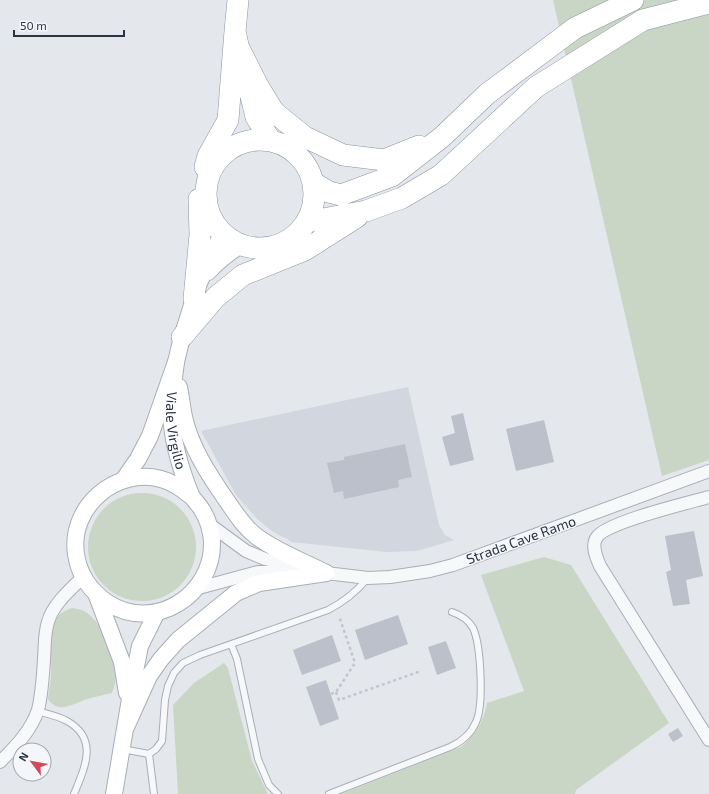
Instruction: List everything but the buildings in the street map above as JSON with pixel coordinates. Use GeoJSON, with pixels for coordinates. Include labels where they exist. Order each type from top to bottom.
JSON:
{"type":"FeatureCollection","features":[{"type":"Feature","properties":{"kind":"highway"},"geometry":{"type":"LineString","coordinates":[[233,147],[242,118],[244,93],[239,47],[238,0]]}},
{"type":"Feature","properties":{"kind":"highway"},"geometry":{"type":"LineString","coordinates":[[314,183],[329,192],[341,195],[392,176],[442,137],[487,94],[575,28],[632,0]]}},
{"type":"Feature","properties":{"kind":"highway"},"geometry":{"type":"LineString","coordinates":[[307,222],[366,211],[402,198],[441,175],[536,87],[643,20],[709,3]]}},
{"type":"Feature","properties":{"kind":"highway"},"geometry":{"type":"LineString","coordinates":[[239,47],[258,86],[274,112],[305,137],[328,149],[343,155],[384,160],[442,137]]}},
{"type":"Feature","properties":{"kind":"highway"},"geometry":{"type":"LineString","coordinates":[[239,47],[256,117],[271,141]]}},
{"type":"Feature","properties":{"kind":"highway"},"geometry":{"type":"LineString","coordinates":[[197,291],[200,235],[200,180],[208,156],[228,120],[239,47]]}},
{"type":"Feature","properties":{"kind":"highway"},"geometry":{"type":"LineString","coordinates":[[251,140],[271,141],[286,146],[300,156],[314,183],[315,198],[307,222],[299,232],[289,240],[277,246],[258,249],[241,245],[231,240],[214,224],[206,202],[206,190],[209,176],[215,163],[233,147],[251,140]]}},
{"type":"Feature","properties":{"kind":"highway"},"geometry":{"type":"LineString","coordinates":[[182,337],[216,297],[243,275],[304,250],[366,211]]}},
{"type":"Feature","properties":{"kind":"street","name":"Viale Virgilio"},"geometry":{"type":"LineString","coordinates":[[124,480],[138,459],[150,436],[176,362],[182,337],[197,291],[222,233]]}},
{"type":"Feature","properties":{"kind":"street","name":"Viale Virgilio"},"geometry":{"type":"LineString","coordinates":[[197,291],[216,263],[226,254],[241,245]]}},
{"type":"Feature","properties":{"kind":"street","name":"Viale Virgilio"},"geometry":{"type":"LineString","coordinates":[[176,362],[171,413],[174,444],[192,497]]}},
{"type":"Feature","properties":{"kind":"street"},"geometry":{"type":"LineString","coordinates":[[176,362],[184,417],[193,444],[216,485],[242,523],[254,535],[266,543],[326,573]]}},
{"type":"Feature","properties":{"kind":"street","name":"Strada Cave Ramo"},"geometry":{"type":"LineString","coordinates":[[196,589],[258,572],[326,573],[368,578],[390,578],[430,571],[453,565],[709,471]]}},
{"type":"Feature","properties":{"kind":"street"},"geometry":{"type":"LineString","coordinates":[[142,477],[160,479],[177,486],[192,497],[202,509],[209,524],[212,541],[210,558],[205,575],[196,589],[184,600],[171,607],[156,612],[135,613],[115,607],[97,596],[83,577],[75,548],[76,533],[81,518],[88,505],[98,494],[110,485],[124,480],[142,477]]}},
{"type":"Feature","properties":{"kind":"street","name":"Strada Cave Ramo"},"geometry":{"type":"LineString","coordinates":[[709,497],[627,520],[600,533],[594,542],[594,550],[600,566],[709,740]]}},
{"type":"Feature","properties":{"kind":"street","name":"Strada Cave Ramo"},"geometry":{"type":"LineString","coordinates":[[209,524],[246,551],[265,559],[326,573]]}},
{"type":"Feature","properties":{"kind":"street"},"geometry":{"type":"LineString","coordinates":[[126,727],[149,676],[161,659],[178,640],[236,593],[259,583],[326,573]]}},
{"type":"Feature","properties":{"kind":"street"},"geometry":{"type":"LineString","coordinates":[[0,762],[17,745],[30,727],[37,711],[42,686],[48,622],[57,604],[83,577]]}},
{"type":"Feature","properties":{"kind":"street"},"geometry":{"type":"LineString","coordinates":[[97,596],[122,662],[129,705]]}},
{"type":"Feature","properties":{"kind":"street"},"geometry":{"type":"LineString","coordinates":[[114,794],[140,646],[156,612]]}},
{"type":"Feature","properties":{"kind":"lane"},"geometry":{"type":"LineString","coordinates":[[122,749],[149,754],[156,749],[162,741],[165,700],[168,686],[174,673],[183,663],[200,655],[336,606],[356,592],[368,578]]}},
{"type":"Feature","properties":{"kind":"lane"},"geometry":{"type":"LineString","coordinates":[[328,794],[450,747],[472,730],[480,712],[481,698],[477,641],[468,620],[461,615],[452,612]]}},
{"type":"Feature","properties":{"kind":"lane"},"geometry":{"type":"LineString","coordinates":[[231,644],[237,659],[258,759],[269,786],[278,794]]}},
{"type":"Feature","properties":{"kind":"lane"},"geometry":{"type":"LineString","coordinates":[[37,711],[66,720],[80,731],[87,745],[86,765],[74,794]]}},
{"type":"Feature","properties":{"kind":"lane"},"geometry":{"type":"LineString","coordinates":[[149,754],[154,794]]}},
{"type":"Feature","properties":{"kind":"path"},"geometry":{"type":"LineString","coordinates":[[331,694],[336,692],[356,663],[336,606]]}},
{"type":"Feature","properties":{"kind":"path"},"geometry":{"type":"LineString","coordinates":[[336,692],[339,700],[421,671]]}},
{"type":"Feature","properties":{"kind":"shaded area"},"geometry":{"type":"Polygon","coordinates":[[[408,387],[439,525],[445,535],[454,540],[417,551],[386,552],[292,542],[272,531],[257,519],[236,495],[201,431],[408,387]]]}},
{"type":"Feature","properties":{"kind":"green space"},"geometry":{"type":"Polygon","coordinates":[[[553,0],[709,0],[709,460],[662,476],[553,0]]]}},
{"type":"Feature","properties":{"kind":"green space"},"geometry":{"type":"Polygon","coordinates":[[[142,493],[163,497],[180,509],[192,526],[196,547],[192,568],[180,585],[163,597],[142,601],[121,597],[104,585],[92,568],[88,547],[92,526],[104,509],[121,497],[142,493]]]}},
{"type":"Feature","properties":{"kind":"green space"},"geometry":{"type":"Polygon","coordinates":[[[544,557],[571,565],[669,723],[576,790],[575,794],[341,794],[461,747],[471,738],[478,728],[484,716],[487,703],[524,691],[481,575],[544,557]]]}},
{"type":"Feature","properties":{"kind":"green space"},"geometry":{"type":"Polygon","coordinates":[[[72,608],[87,613],[99,626],[112,656],[115,684],[112,693],[87,699],[70,706],[60,707],[52,704],[48,699],[51,677],[51,637],[52,629],[58,616],[72,608]]]}},
{"type":"Feature","properties":{"kind":"green space"},"geometry":{"type":"Polygon","coordinates":[[[224,663],[228,668],[252,761],[268,794],[178,794],[173,705],[194,683],[224,663]]]}}]}
